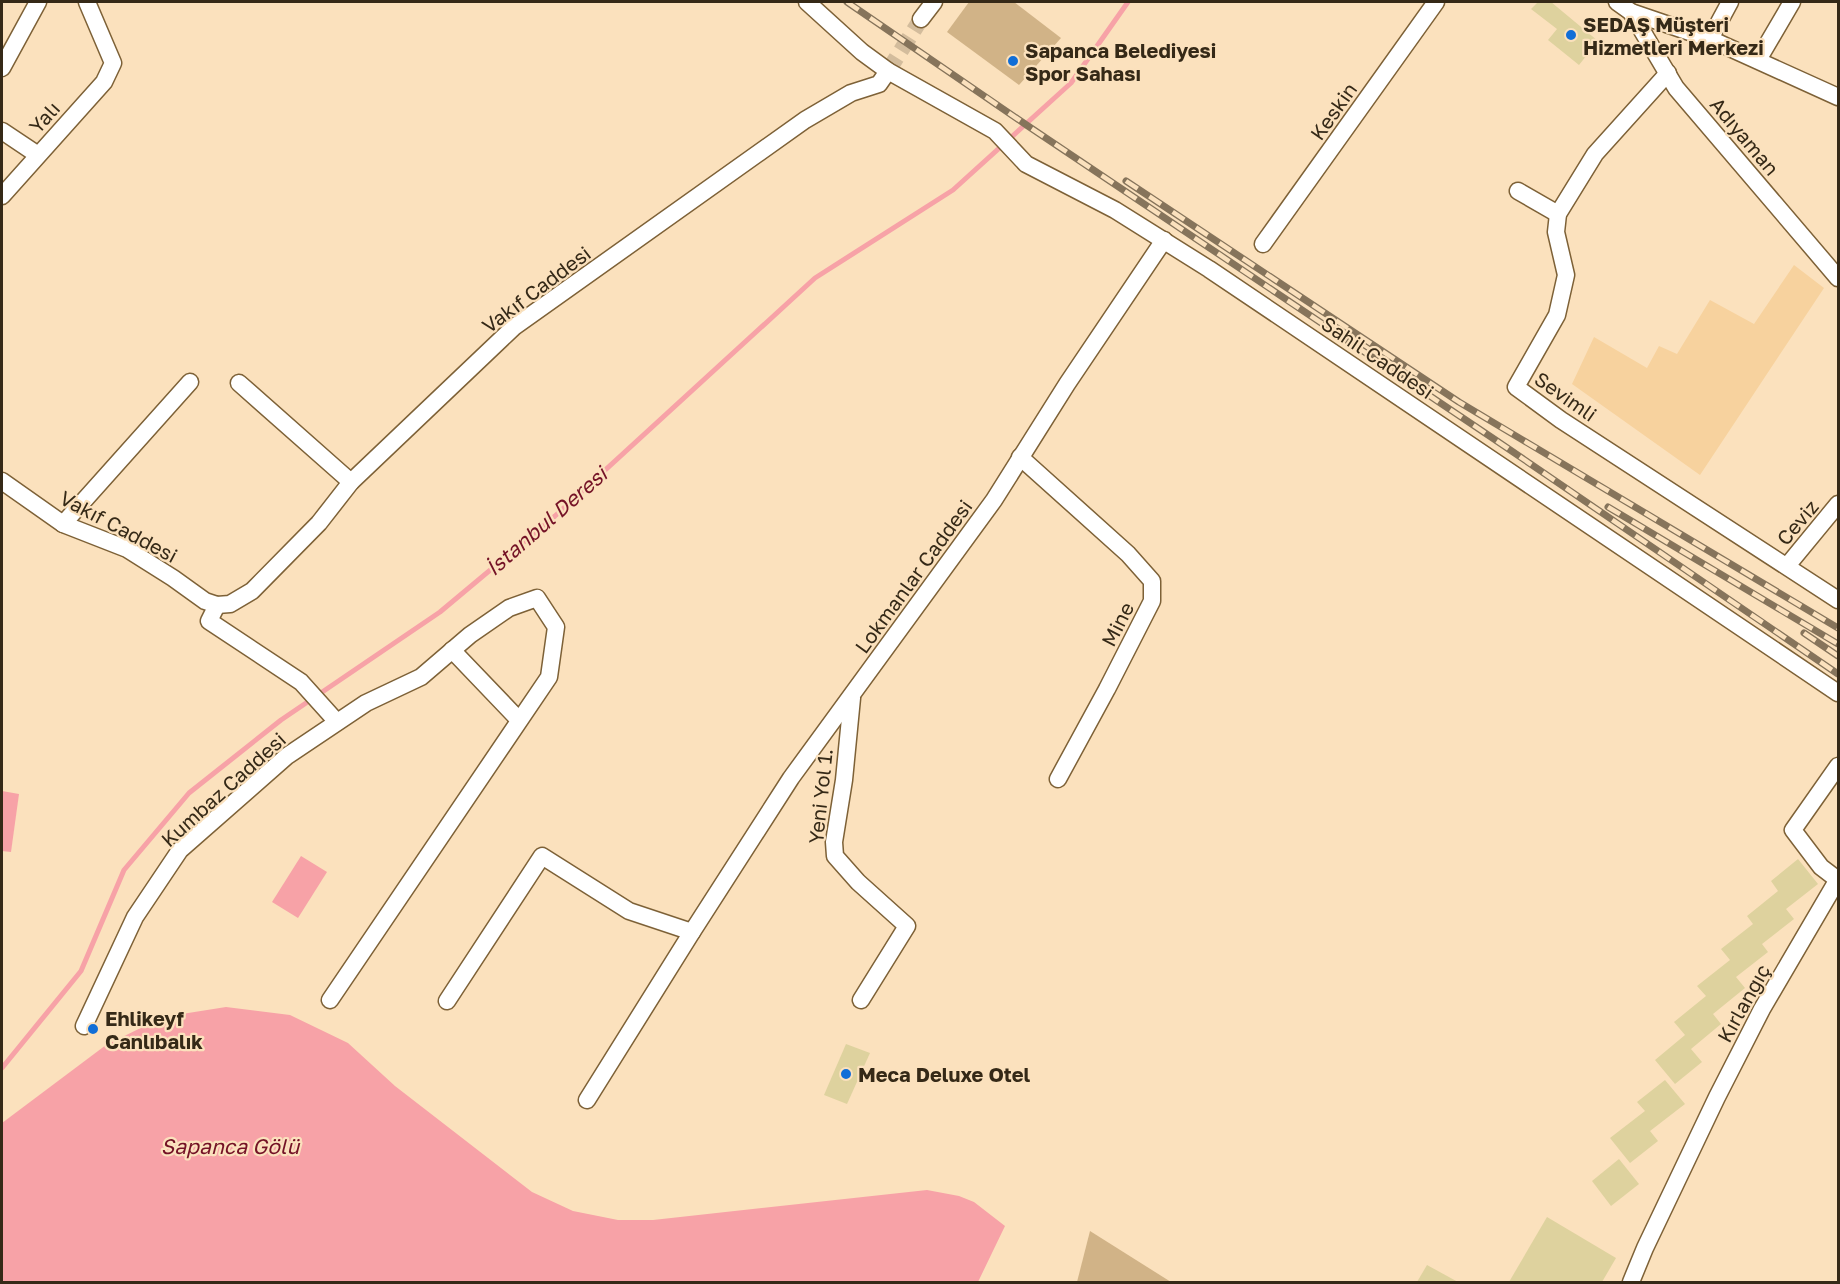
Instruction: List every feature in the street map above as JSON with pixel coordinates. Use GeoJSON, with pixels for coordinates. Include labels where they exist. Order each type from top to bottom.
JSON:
{"type":"FeatureCollection","features":[{"type":"Feature","properties":{"kind":"street"},"geometry":{"type":"LineString","coordinates":[[2,68],[38,2]]}},
{"type":"Feature","properties":{"kind":"street","name":"Yalı"},"geometry":{"type":"LineString","coordinates":[[2,196],[104,82],[114,63],[87,2]]}},
{"type":"Feature","properties":{"kind":"street","name":"Sahil Caddesi"},"geometry":{"type":"LineString","coordinates":[[807,2],[862,52],[888,71],[996,131],[1026,164],[1115,210],[1164,240],[1839,693]]}},
{"type":"Feature","properties":{"kind":"street"},"geometry":{"type":"LineString","coordinates":[[921,18],[934,2]]}},
{"type":"Feature","properties":{"kind":"street","name":"Keskin"},"geometry":{"type":"LineString","coordinates":[[1263,244],[1436,2]]}},
{"type":"Feature","properties":{"kind":"street"},"geometry":{"type":"LineString","coordinates":[[1617,2],[1631,12],[1710,39],[1839,97]]}},
{"type":"Feature","properties":{"kind":"street"},"geometry":{"type":"LineString","coordinates":[[1710,39],[1730,2]]}},
{"type":"Feature","properties":{"kind":"street"},"geometry":{"type":"LineString","coordinates":[[1758,60],[1792,2]]}},
{"type":"Feature","properties":{"kind":"street","name":"Adıyaman"},"geometry":{"type":"LineString","coordinates":[[1631,12],[1676,88],[1839,278]]}},
{"type":"Feature","properties":{"kind":"street","name":"Vakıf Caddesi"},"geometry":{"type":"LineString","coordinates":[[2,481],[63,524],[127,549],[205,601],[217,605],[230,604],[252,591],[318,524],[351,482],[514,327],[805,120],[851,93],[879,84],[888,71]]}},
{"type":"Feature","properties":{"kind":"street"},"geometry":{"type":"LineString","coordinates":[[1518,191],[1558,214],[1594,154],[1668,73]]}},
{"type":"Feature","properties":{"kind":"street"},"geometry":{"type":"LineString","coordinates":[[2,132],[38,155]]}},
{"type":"Feature","properties":{"kind":"street","name":"Sevimli"},"geometry":{"type":"LineString","coordinates":[[1558,214],[1556,232],[1566,275],[1557,315],[1516,387],[1562,420],[1839,600]]}},
{"type":"Feature","properties":{"kind":"street","name":"Lokmanlar Caddesi"},"geometry":{"type":"LineString","coordinates":[[586,1100],[791,778],[994,500],[1164,240]]}},
{"type":"Feature","properties":{"kind":"street"},"geometry":{"type":"LineString","coordinates":[[63,524],[190,382]]}},
{"type":"Feature","properties":{"kind":"street"},"geometry":{"type":"LineString","coordinates":[[239,383],[351,482]]}},
{"type":"Feature","properties":{"kind":"street","name":"Mine"},"geometry":{"type":"LineString","coordinates":[[1020,458],[1128,554],[1152,581],[1152,601],[1058,779]]}},
{"type":"Feature","properties":{"kind":"street","name":"Ceviz"},"geometry":{"type":"LineString","coordinates":[[1787,566],[1839,504]]}},
{"type":"Feature","properties":{"kind":"street","name":"Kumbaz Caddesi"},"geometry":{"type":"LineString","coordinates":[[84,1026],[135,917],[180,850],[287,756],[366,703],[421,677],[470,635],[508,608],[537,598],[556,627],[549,677],[519,720]]}},
{"type":"Feature","properties":{"kind":"street"},"geometry":{"type":"LineString","coordinates":[[217,605],[209,621],[301,682],[337,722]]}},
{"type":"Feature","properties":{"kind":"street"},"geometry":{"type":"LineString","coordinates":[[330,1000],[519,720],[452,650]]}},
{"type":"Feature","properties":{"kind":"street","name":"Yeni Yol 1."},"geometry":{"type":"LineString","coordinates":[[852,696],[844,780],[834,842],[835,856],[858,882],[907,926],[861,1000]]}},
{"type":"Feature","properties":{"kind":"street","name":"Kırlangıç"},"geometry":{"type":"LineString","coordinates":[[1631,1282],[1717,1097],[1762,1009],[1838,880],[1821,867],[1792,830],[1839,766]]}},
{"type":"Feature","properties":{"kind":"street"},"geometry":{"type":"LineString","coordinates":[[447,1001],[542,856],[629,911],[692,932]]}},
{"type":"Feature","properties":{"kind":"shaded area","name":"Sapanca Belediyesi Spor Sahası"},"geometry":{"type":"Polygon","coordinates":[[[969,2],[1014,2],[1061,38],[1019,85],[947,32],[969,2]]]}},
{"type":"Feature","properties":{"kind":"shaded area"},"geometry":{"type":"Polygon","coordinates":[[[1794,265],[1824,288],[1700,475],[1572,384],[1594,337],[1647,368],[1659,346],[1677,354],[1710,300],[1754,324],[1794,265]]]}},
{"type":"Feature","properties":{"kind":"shaded area"},"geometry":{"type":"Polygon","coordinates":[[[1090,1231],[1171,1282],[1077,1282],[1090,1231]]]}},
{"type":"Feature","properties":{"kind":"water"},"geometry":{"type":"Polygon","coordinates":[[[2,791],[19,794],[11,852],[2,851],[2,791]]]}},
{"type":"Feature","properties":{"kind":"water"},"geometry":{"type":"Polygon","coordinates":[[[301,856],[327,872],[298,918],[272,902],[301,856]]]}},
{"type":"Feature","properties":{"kind":"water","name":"Sapanca Gölü"},"geometry":{"type":"Polygon","coordinates":[[[226,1007],[290,1015],[348,1043],[395,1086],[532,1192],[573,1211],[618,1220],[653,1220],[927,1190],[959,1196],[974,1202],[1005,1226],[978,1282],[2,1282],[2,1123],[106,1045],[163,1017],[226,1007]]]}},
{"type":"Feature","properties":{"kind":"building","name":"SEDAŞ Müşteri Hizmetleri Merkezi"},"geometry":{"type":"Polygon","coordinates":[[[1538,2],[1551,2],[1598,41],[1579,65],[1548,40],[1557,29],[1531,9],[1538,2]]]}},
{"type":"Feature","properties":{"kind":"building"},"geometry":{"type":"Polygon","coordinates":[[[1798,859],[1818,884],[1786,909],[1794,919],[1762,944],[1768,952],[1736,977],[1745,988],[1713,1014],[1721,1024],[1691,1049],[1702,1062],[1675,1084],[1655,1060],[1685,1035],[1674,1022],[1706,996],[1697,986],[1730,960],[1721,949],[1753,924],[1747,916],[1778,891],[1771,881],[1798,859]]]}},
{"type":"Feature","properties":{"kind":"building","name":"Meca Deluxe Otel"},"geometry":{"type":"Polygon","coordinates":[[[846,1044],[870,1053],[847,1104],[824,1095],[846,1044]]]}},
{"type":"Feature","properties":{"kind":"building"},"geometry":{"type":"Polygon","coordinates":[[[1665,1080],[1685,1104],[1650,1131],[1658,1141],[1630,1163],[1610,1138],[1645,1111],[1637,1102],[1665,1080]]]}},
{"type":"Feature","properties":{"kind":"building"},"geometry":{"type":"Polygon","coordinates":[[[1619,1159],[1639,1184],[1611,1206],[1592,1181],[1619,1159]]]}},
{"type":"Feature","properties":{"kind":"building"},"geometry":{"type":"Polygon","coordinates":[[[1547,1217],[1616,1258],[1602,1282],[1509,1282],[1547,1217]]]}},
{"type":"Feature","properties":{"kind":"building"},"geometry":{"type":"Polygon","coordinates":[[[1427,1265],[1458,1282],[1417,1282],[1427,1265]]]}},
{"type":"Feature","properties":{"kind":"waterway","name":"İstanbul Deresi"},"geometry":{"type":"LineString","coordinates":[[2,1068],[81,971],[124,870],[189,793],[281,720],[440,612],[555,516],[815,278],[953,190],[1071,83],[1128,2]]}},
{"type":"Feature","properties":{"kind":"tunnel"},"geometry":{"type":"LineString","coordinates":[[888,71],[921,19]]}},
{"type":"Feature","properties":{"kind":"railway"},"geometry":{"type":"LineString","coordinates":[[847,2],[1838,674]]}},
{"type":"Feature","properties":{"kind":"railway"},"geometry":{"type":"LineString","coordinates":[[1126,181],[1459,402],[1838,628]]}},
{"type":"Feature","properties":{"kind":"railway"},"geometry":{"type":"LineString","coordinates":[[1608,507],[1838,644]]}},
{"type":"Feature","properties":{"kind":"railway"},"geometry":{"type":"LineString","coordinates":[[1804,633],[1838,656]]}},
{"type":"Feature","properties":{"kind":"place","name":"SEDAŞ Müşteri Hizmetleri Merkezi"},"geometry":{"type":"Point","coordinates":[1571,35]}},
{"type":"Feature","properties":{"kind":"place","name":"Sapanca Belediyesi Spor Sahası"},"geometry":{"type":"Point","coordinates":[1013,61]}},
{"type":"Feature","properties":{"kind":"place","name":"Ehlikeyf Canlıbalık"},"geometry":{"type":"Point","coordinates":[93,1029]}},
{"type":"Feature","properties":{"kind":"place","name":"Meca Deluxe Otel"},"geometry":{"type":"Point","coordinates":[846,1074]}}]}
